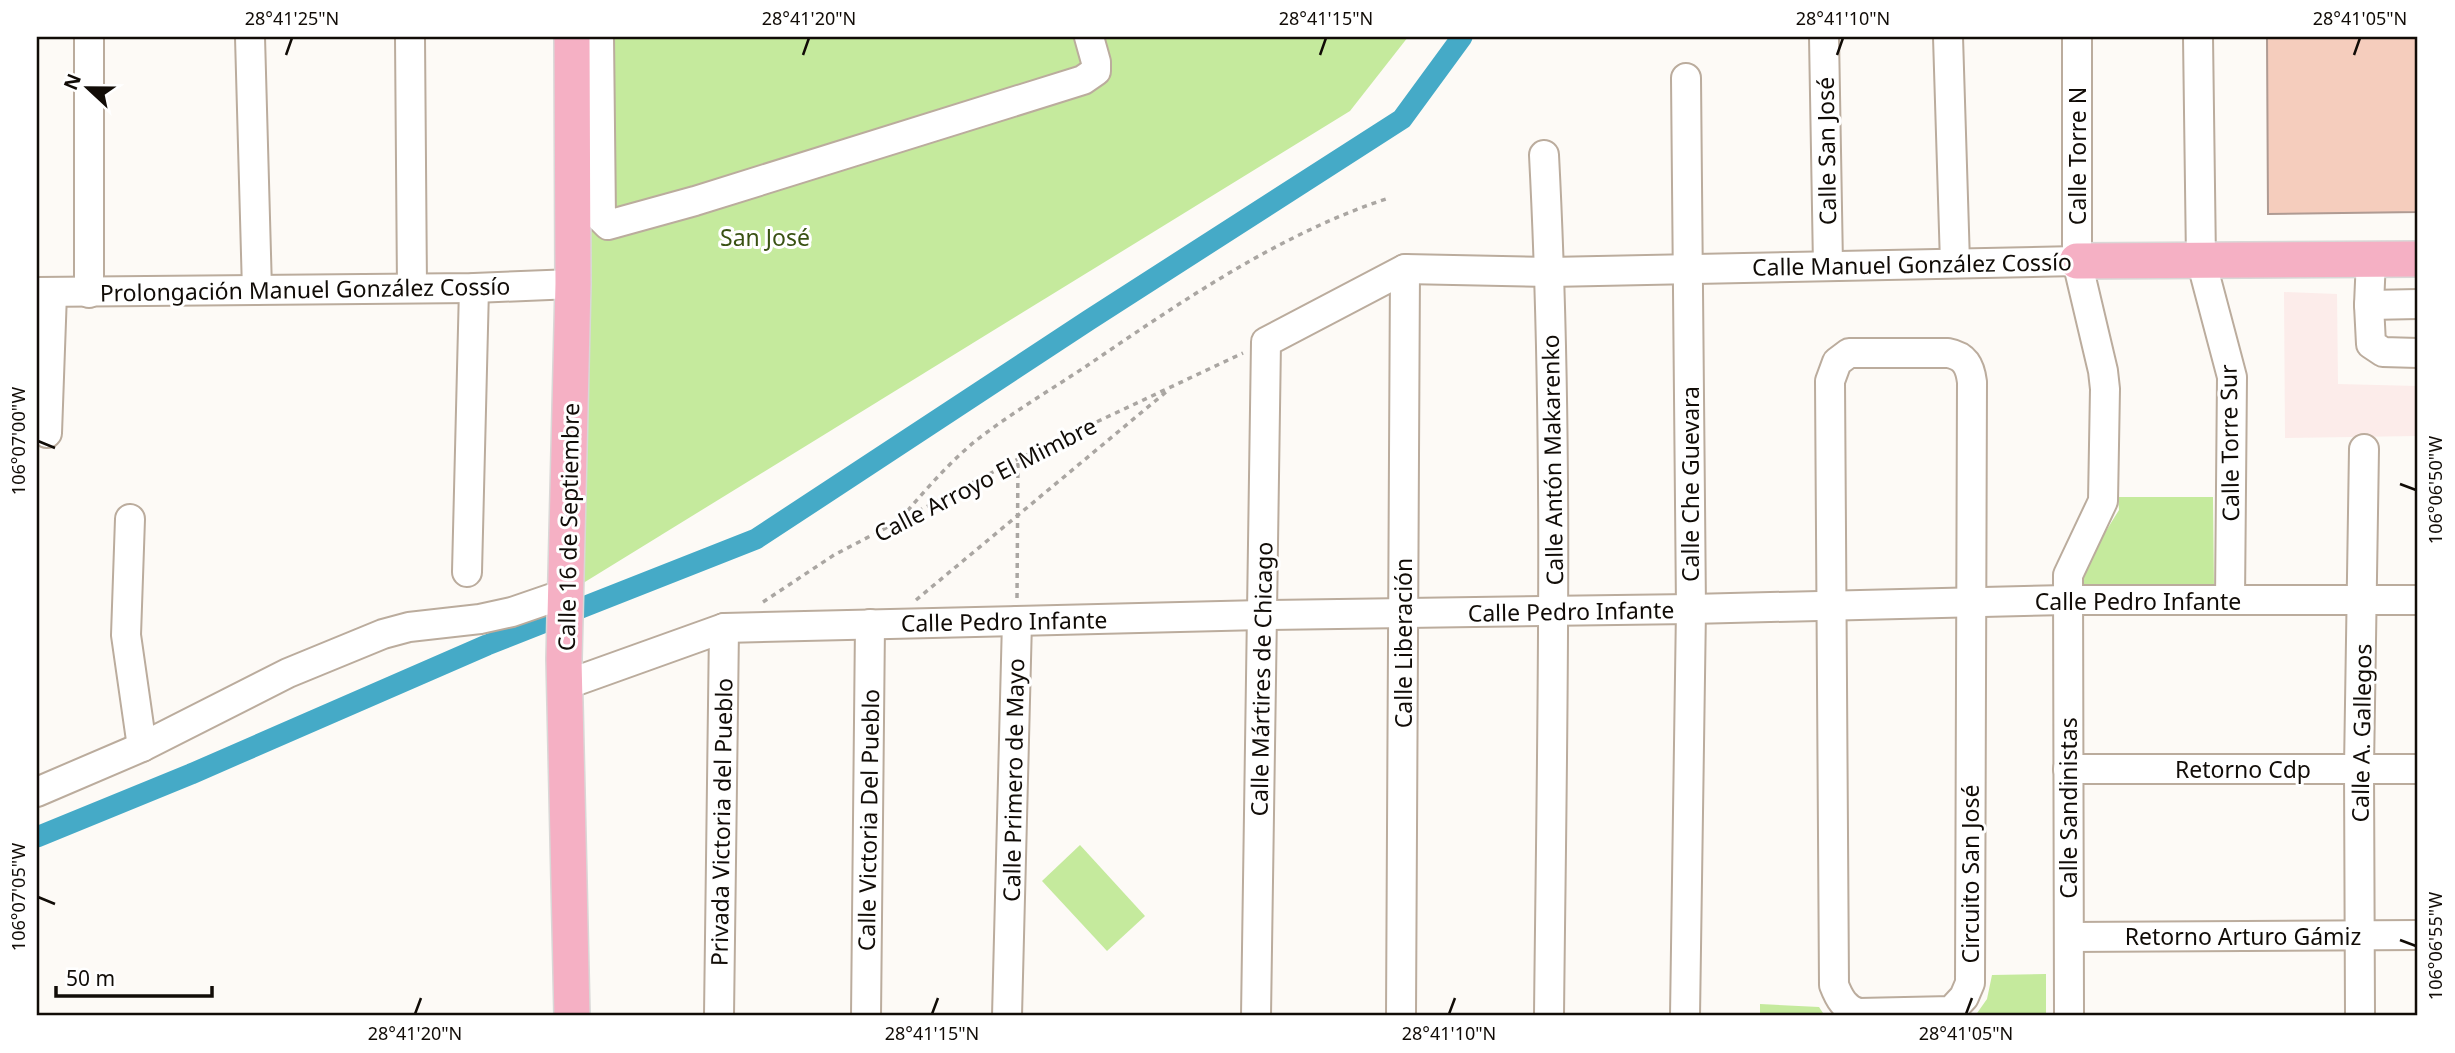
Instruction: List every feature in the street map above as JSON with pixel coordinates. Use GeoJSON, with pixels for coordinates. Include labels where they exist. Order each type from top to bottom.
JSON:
{"type":"FeatureCollection","features":[{"type":"Feature","properties":{"kind":"main road","name":"Calle 16 de Septiembre"},"geometry":{"type":"LineString","coordinates":[[572,37],[573,284],[564,672],[572,1016]]}},
{"type":"Feature","properties":{"kind":"main road","name":"Calle Manuel González Cossío"},"geometry":{"type":"LineString","coordinates":[[2077,261],[2418,259]]}},
{"type":"Feature","properties":{"kind":"street"},"geometry":{"type":"LineString","coordinates":[[89,37],[89,293]]}},
{"type":"Feature","properties":{"kind":"street"},"geometry":{"type":"LineString","coordinates":[[250,37],[257,290]]}},
{"type":"Feature","properties":{"kind":"street"},"geometry":{"type":"LineString","coordinates":[[410,37],[412,288]]}},
{"type":"Feature","properties":{"kind":"street"},"geometry":{"type":"LineString","coordinates":[[599,37],[601,218],[608,225],[695,201],[1083,80],[1096,71],[1089,37]]}},
{"type":"Feature","properties":{"kind":"street","name":"Calle San José"},"geometry":{"type":"LineString","coordinates":[[1824,37],[1828,265]]}},
{"type":"Feature","properties":{"kind":"street"},"geometry":{"type":"LineString","coordinates":[[1948,37],[1955,263]]}},
{"type":"Feature","properties":{"kind":"street","name":"Calle Torre N"},"geometry":{"type":"LineString","coordinates":[[2067,600],[2071,566],[2100,512],[2103,501],[2105,389],[2077,261],[2077,37]]}},
{"type":"Feature","properties":{"kind":"street","name":"Calle Torre Sur"},"geometry":{"type":"LineString","coordinates":[[2198,37],[2201,260],[2232,377],[2230,600]]}},
{"type":"Feature","properties":{"kind":"street","name":"Calle Che Guevara"},"geometry":{"type":"LineString","coordinates":[[1685,1016],[1691,609],[1686,78]]}},
{"type":"Feature","properties":{"kind":"street","name":"Calle Antón Makarenko"},"geometry":{"type":"LineString","coordinates":[[1544,155],[1550,272],[1553,611],[1549,1016]]}},
{"type":"Feature","properties":{"kind":"street"},"geometry":{"type":"LineString","coordinates":[[2371,259],[2371,344],[2393,354],[2418,353]]}},
{"type":"Feature","properties":{"kind":"street","name":"Calle Manuel González Cossío"},"geometry":{"type":"LineString","coordinates":[[1405,269],[1550,272],[2077,261]]}},
{"type":"Feature","properties":{"kind":"street"},"geometry":{"type":"LineString","coordinates":[[1266,342],[1405,269]]}},
{"type":"Feature","properties":{"kind":"street","name":"Calle Liberación"},"geometry":{"type":"LineString","coordinates":[[1401,1016],[1405,269]]}},
{"type":"Feature","properties":{"kind":"street","name":"Prolongación Manuel González Cossío"},"geometry":{"type":"LineString","coordinates":[[44,292],[474,288],[573,284]]}},
{"type":"Feature","properties":{"kind":"street"},"geometry":{"type":"LineString","coordinates":[[467,572],[474,288]]}},
{"type":"Feature","properties":{"kind":"street"},"geometry":{"type":"LineString","coordinates":[[44,292],[47,433]]}},
{"type":"Feature","properties":{"kind":"street"},"geometry":{"type":"LineString","coordinates":[[2369,304],[2418,304]]}},
{"type":"Feature","properties":{"kind":"street","name":"Calle Mártires de Chicago"},"geometry":{"type":"LineString","coordinates":[[1256,1016],[1266,342]]}},
{"type":"Feature","properties":{"kind":"street","name":"Circuito San José"},"geometry":{"type":"LineString","coordinates":[[1854,353],[1948,353],[1961,358],[1970,368],[1970,602],[1968,990],[1959,1005],[1951,1011],[1859,1013],[1842,1002],[1834,985],[1830,605],[1830,381],[1837,362],[1854,353]]}},
{"type":"Feature","properties":{"kind":"street","name":"Calle A. Gallegos"},"geometry":{"type":"LineString","coordinates":[[2360,1016],[2364,449]]}},
{"type":"Feature","properties":{"kind":"street"},"geometry":{"type":"LineString","coordinates":[[130,519],[126,635],[142,747]]}},
{"type":"Feature","properties":{"kind":"street","name":"Calle Pedro Infante"},"geometry":{"type":"LineString","coordinates":[[723,628],[2067,600],[2418,600]]}},
{"type":"Feature","properties":{"kind":"street","name":"Calle Sandinistas"},"geometry":{"type":"LineString","coordinates":[[2067,600],[2069,1016]]}},
{"type":"Feature","properties":{"kind":"street"},"geometry":{"type":"LineString","coordinates":[[37,792],[142,747],[288,673],[383,634],[409,627],[491,617],[566,603]]}},
{"type":"Feature","properties":{"kind":"street","name":"Calle Primero de Mayo"},"geometry":{"type":"LineString","coordinates":[[1007,1016],[1017,621]]}},
{"type":"Feature","properties":{"kind":"street","name":"Calle Victoria Del Pueblo"},"geometry":{"type":"LineString","coordinates":[[866,1016],[879,624]]}},
{"type":"Feature","properties":{"kind":"street"},"geometry":{"type":"LineString","coordinates":[[564,672],[723,628]]}},
{"type":"Feature","properties":{"kind":"street","name":"Privada Victoria del Pueblo"},"geometry":{"type":"LineString","coordinates":[[719,1016],[723,628]]}},
{"type":"Feature","properties":{"kind":"street","name":"Retorno Cdp"},"geometry":{"type":"LineString","coordinates":[[2068,769],[2418,769]]}},
{"type":"Feature","properties":{"kind":"street","name":"Retorno Arturo Gámiz"},"geometry":{"type":"LineString","coordinates":[[2068,937],[2418,935]]}},
{"type":"Feature","properties":{"kind":"path"},"geometry":{"type":"LineString","coordinates":[[897,523],[949,465],[979,438],[1166,312],[1328,220],[1389,198]]}},
{"type":"Feature","properties":{"kind":"path","name":"Calle Arroyo El Mimbre"},"geometry":{"type":"LineString","coordinates":[[757,606],[834,555],[1018,459],[1266,342]]}},
{"type":"Feature","properties":{"kind":"path"},"geometry":{"type":"LineString","coordinates":[[879,624],[1018,517],[1172,387]]}},
{"type":"Feature","properties":{"kind":"path"},"geometry":{"type":"LineString","coordinates":[[1017,621],[1018,459]]}},
{"type":"Feature","properties":{"kind":"shaded area"},"geometry":{"type":"Polygon","coordinates":[[[2284,292],[2337,294],[2338,384],[2418,386],[2418,436],[2285,438],[2284,292]]]}},
{"type":"Feature","properties":{"kind":"green space","name":"San José"},"geometry":{"type":"Polygon","coordinates":[[[565,37],[1408,37],[1350,111],[567,593],[565,37]]]}},
{"type":"Feature","properties":{"kind":"green space"},"geometry":{"type":"Polygon","coordinates":[[[2118,497],[2213,497],[2214,587],[2079,585],[2078,576],[2119,510],[2118,497]]]}},
{"type":"Feature","properties":{"kind":"green space"},"geometry":{"type":"Polygon","coordinates":[[[1080,845],[1145,916],[1107,951],[1042,881],[1080,845]]]}},
{"type":"Feature","properties":{"kind":"green space"},"geometry":{"type":"Polygon","coordinates":[[[2046,974],[2046,1016],[1975,1016],[1987,999],[1992,975],[2046,974]]]}},
{"type":"Feature","properties":{"kind":"green space"},"geometry":{"type":"Polygon","coordinates":[[[1760,1004],[1819,1007],[1825,1016],[1760,1016],[1760,1004]]]}},
{"type":"Feature","properties":{"kind":"building"},"geometry":{"type":"Polygon","coordinates":[[[2267,37],[2418,37],[2418,212],[2268,214],[2267,37]]]}},
{"type":"Feature","properties":{"kind":"waterway"},"geometry":{"type":"LineString","coordinates":[[37,837],[191,774],[487,645],[756,539],[1402,119],[1462,37]]}}]}
